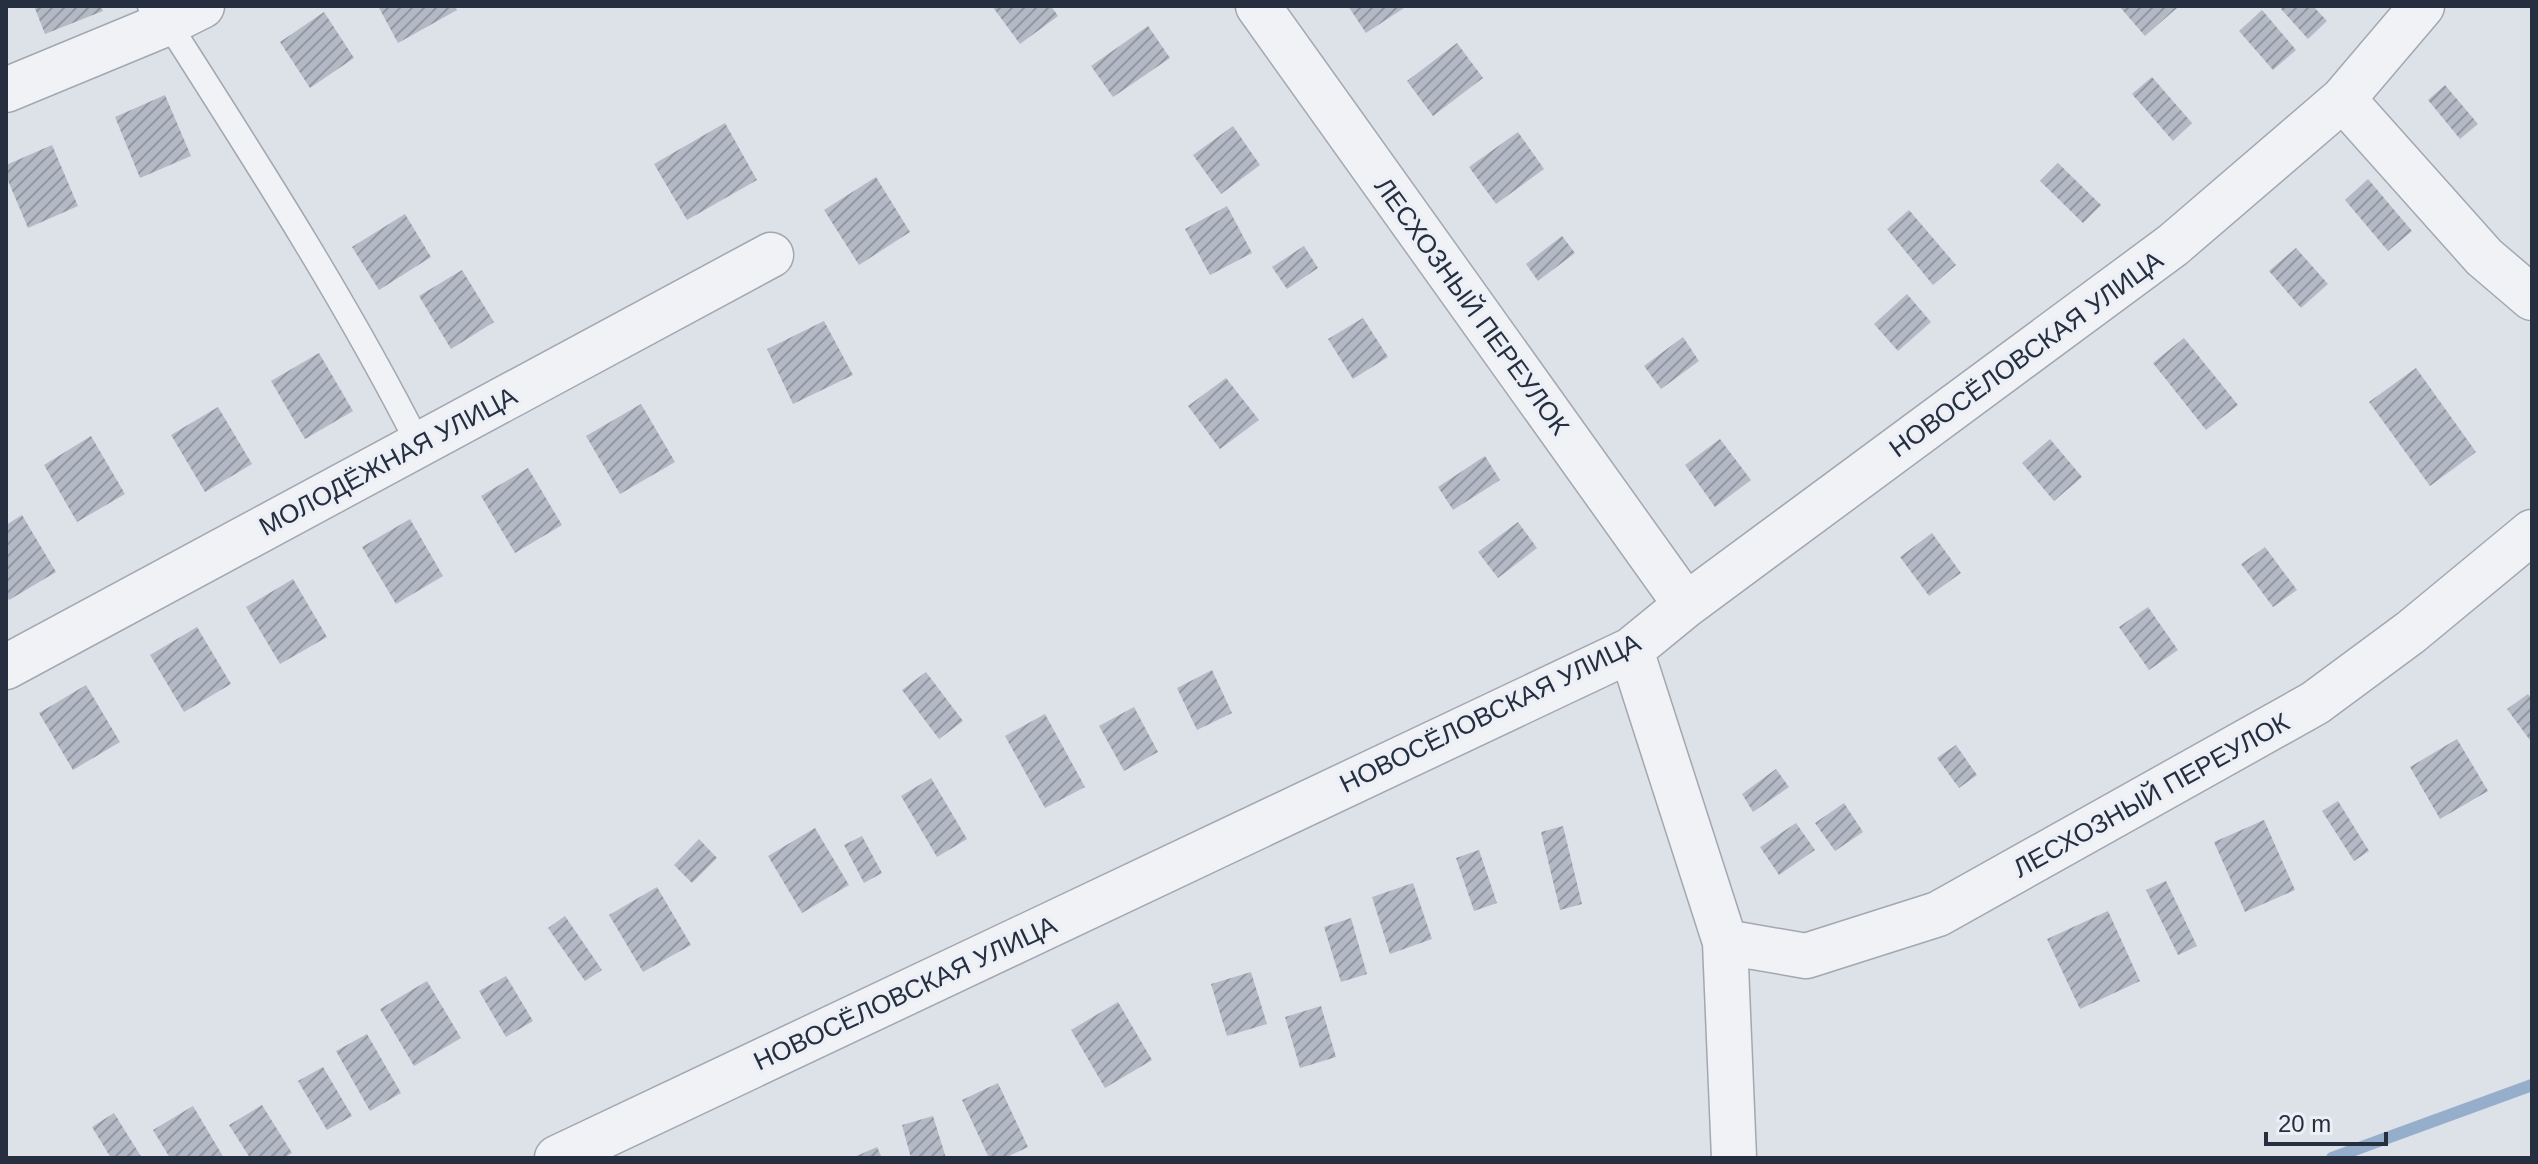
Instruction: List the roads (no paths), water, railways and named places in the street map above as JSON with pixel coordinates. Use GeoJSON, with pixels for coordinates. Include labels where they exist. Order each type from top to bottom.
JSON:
{"type":"FeatureCollection","features":[{"type":"Feature","properties":{"kind":"street","name":"ЛЕСХОЗНЫЙ ПЕРЕУЛОК"},"geometry":{"type":"LineString","coordinates":[[1258,6],[1686,605]]}},
{"type":"Feature","properties":{"kind":"street","name":"НОВОСЁЛОВСКАЯ УЛИЦА"},"geometry":{"type":"LineString","coordinates":[[557,1158],[1631,650],[1686,605],[2173,245],[2343,99],[2422,6]]}},
{"type":"Feature","properties":{"kind":"street"},"geometry":{"type":"LineString","coordinates":[[6,90],[174,12]]}},
{"type":"Feature","properties":{"kind":"street"},"geometry":{"type":"LineString","coordinates":[[2343,99],[2484,257],[2532,298]]}},
{"type":"Feature","properties":{"kind":"street","name":"МОЛОДЁЖНАЯ УЛИЦА"},"geometry":{"type":"LineString","coordinates":[[6,667],[771,255]]}},
{"type":"Feature","properties":{"kind":"street","name":"ЛЕСХОЗНЫЙ ПЕРЕУЛОК"},"geometry":{"type":"LineString","coordinates":[[1725,942],[1806,956],[1938,914],[2315,703],[2411,632],[2532,532]]}},
{"type":"Feature","properties":{"kind":"street"},"geometry":{"type":"LineString","coordinates":[[1631,650],[1725,942],[1734,1158]]}},
{"type":"Feature","properties":{"kind":"lane"},"geometry":{"type":"LineString","coordinates":[[174,12],[389,386],[419,445]]}},
{"type":"Feature","properties":{"kind":"waterway"},"geometry":{"type":"LineString","coordinates":[[2332,1158],[2532,1085]]}}]}
